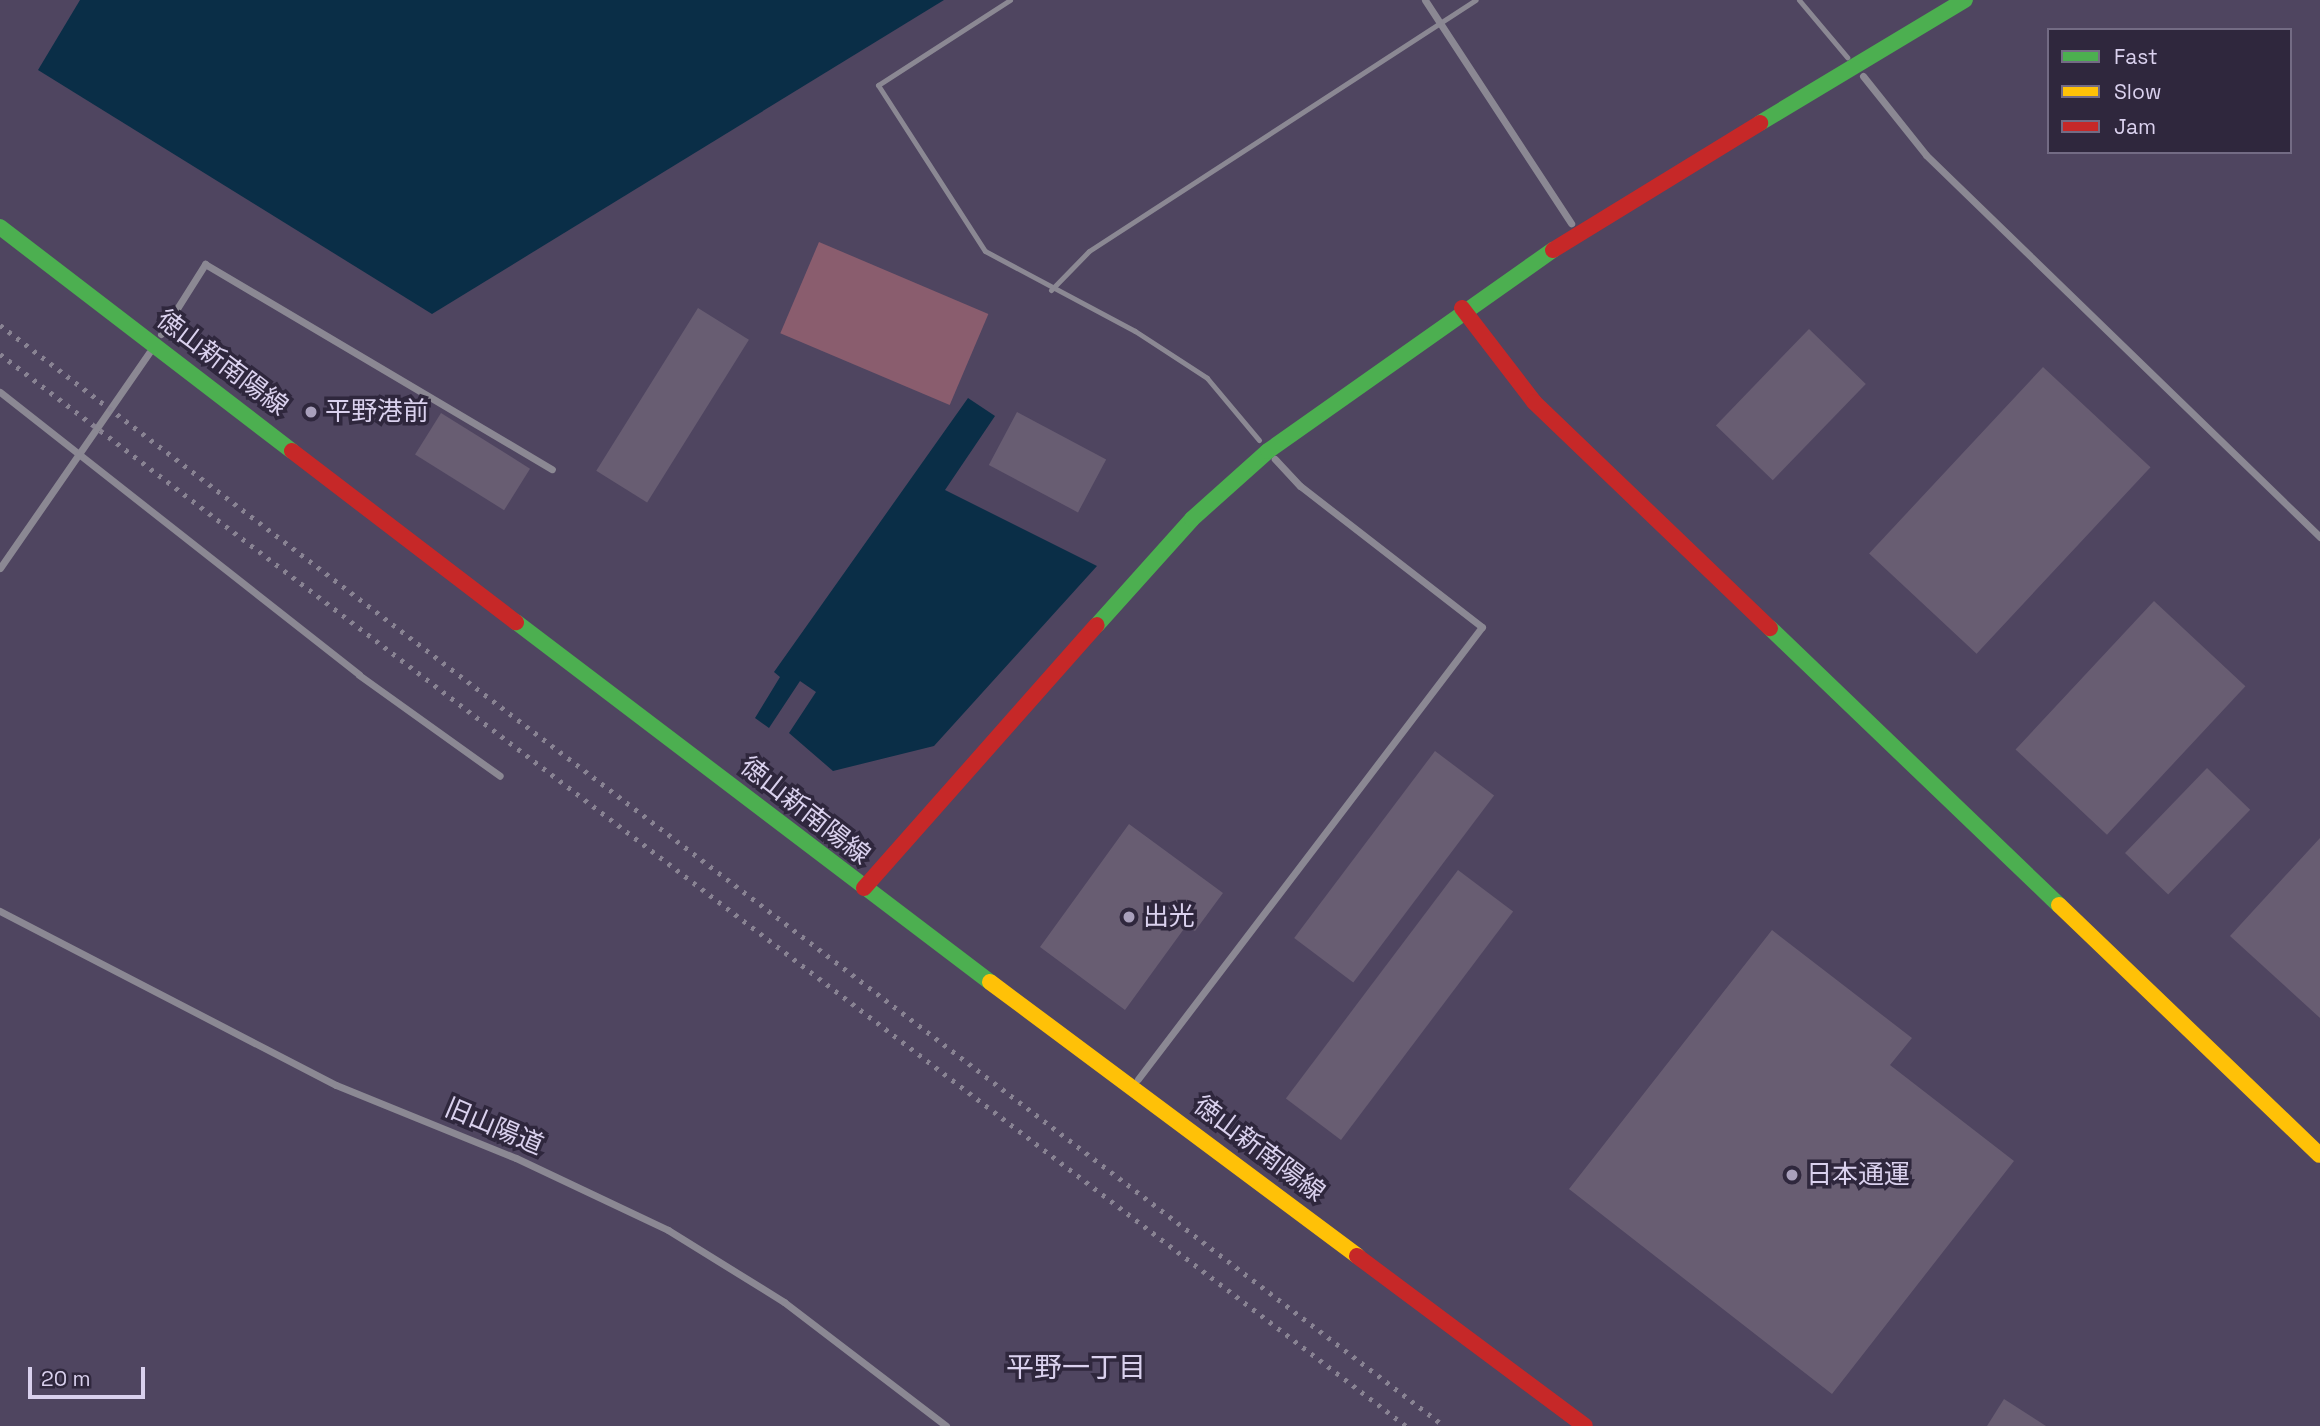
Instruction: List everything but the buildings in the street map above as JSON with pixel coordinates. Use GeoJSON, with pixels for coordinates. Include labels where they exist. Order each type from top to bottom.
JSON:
{"type":"FeatureCollection","features":[{"type":"Feature","properties":{"kind":"street"},"geometry":{"type":"LineString","coordinates":[[1425,0],[1577,233]]}},
{"type":"Feature","properties":{"kind":"street"},"geometry":{"type":"LineString","coordinates":[[864,888],[1192,519],[1268,451],[1462,308],[1577,233],[1965,0]]}},
{"type":"Feature","properties":{"kind":"street"},"geometry":{"type":"LineString","coordinates":[[1856,67],[1926,155],[2320,537]]}},
{"type":"Feature","properties":{"kind":"street","name":"徳山新南陽線"},"geometry":{"type":"LineString","coordinates":[[0,227],[864,888],[1133,1085],[1586,1426]]}},
{"type":"Feature","properties":{"kind":"street"},"geometry":{"type":"LineString","coordinates":[[0,568],[76,450],[155,344],[205,264],[551,469]]}},
{"type":"Feature","properties":{"kind":"street"},"geometry":{"type":"LineString","coordinates":[[1462,308],[1534,402],[2320,1155]]}},
{"type":"Feature","properties":{"kind":"street"},"geometry":{"type":"LineString","coordinates":[[0,393],[76,450],[359,675],[500,776]]}},
{"type":"Feature","properties":{"kind":"street"},"geometry":{"type":"LineString","coordinates":[[1133,1085],[1482,626],[1300,486],[1268,451]]}},
{"type":"Feature","properties":{"kind":"street","name":"旧山陽道"},"geometry":{"type":"LineString","coordinates":[[0,911],[336,1085],[516,1158],[668,1230],[784,1303],[946,1426]]}},
{"type":"Feature","properties":{"kind":"lane"},"geometry":{"type":"LineString","coordinates":[[1010,0],[878,85],[985,251],[1051,290],[1135,331],[1207,378],[1268,451]]}},
{"type":"Feature","properties":{"kind":"lane"},"geometry":{"type":"LineString","coordinates":[[1051,290],[1089,251],[1476,0]]}},
{"type":"Feature","properties":{"kind":"lane"},"geometry":{"type":"LineString","coordinates":[[1799,0],[1856,67]]}},
{"type":"Feature","properties":{"kind":"shaded area"},"geometry":{"type":"Polygon","coordinates":[[[819,242],[988,314],[950,405],[780,333],[819,242]]]}},
{"type":"Feature","properties":{"kind":"water"},"geometry":{"type":"Polygon","coordinates":[[[80,0],[944,0],[432,314],[38,70],[80,0]]]}},
{"type":"Feature","properties":{"kind":"water"},"geometry":{"type":"Polygon","coordinates":[[[968,398],[995,416],[945,490],[1097,566],[934,746],[833,771],[789,733],[816,692],[800,681],[769,728],[755,718],[780,677],[774,672],[968,398]]]}},
{"type":"Feature","properties":{"kind":"railway"},"geometry":{"type":"LineString","coordinates":[[0,325],[1444,1426]]}},
{"type":"Feature","properties":{"kind":"railway"},"geometry":{"type":"LineString","coordinates":[[0,354],[1406,1426]]}},
{"type":"Feature","properties":{"kind":"traffic: fast"},"geometry":{"type":"LineString","coordinates":[[1760,123],[1965,0]]}},
{"type":"Feature","properties":{"kind":"traffic: fast"},"geometry":{"type":"LineString","coordinates":[[0,227],[292,451]]}},
{"type":"Feature","properties":{"kind":"traffic: fast"},"geometry":{"type":"LineString","coordinates":[[1097,625],[1192,519],[1268,451],[1553,250]]}},
{"type":"Feature","properties":{"kind":"traffic: fast"},"geometry":{"type":"LineString","coordinates":[[516,622],[990,982]]}},
{"type":"Feature","properties":{"kind":"traffic: fast"},"geometry":{"type":"LineString","coordinates":[[1770,628],[2059,905]]}},
{"type":"Feature","properties":{"kind":"traffic: slow"},"geometry":{"type":"LineString","coordinates":[[2059,905],[2320,1155]]}},
{"type":"Feature","properties":{"kind":"traffic: slow"},"geometry":{"type":"LineString","coordinates":[[990,982],[1357,1256]]}},
{"type":"Feature","properties":{"kind":"traffic: jam"},"geometry":{"type":"LineString","coordinates":[[1553,250],[1760,123]]}},
{"type":"Feature","properties":{"kind":"traffic: jam"},"geometry":{"type":"LineString","coordinates":[[1462,308],[1534,402],[1770,628]]}},
{"type":"Feature","properties":{"kind":"traffic: jam"},"geometry":{"type":"LineString","coordinates":[[292,451],[516,622]]}},
{"type":"Feature","properties":{"kind":"traffic: jam"},"geometry":{"type":"LineString","coordinates":[[864,888],[1097,625]]}},
{"type":"Feature","properties":{"kind":"traffic: jam"},"geometry":{"type":"LineString","coordinates":[[1357,1256],[1585,1426]]}},
{"type":"Feature","properties":{"kind":"place","name":"平野港前"},"geometry":{"type":"Point","coordinates":[311,412]}},
{"type":"Feature","properties":{"kind":"place","name":"出光"},"geometry":{"type":"Point","coordinates":[1129,917]}},
{"type":"Feature","properties":{"kind":"place","name":"日本通運"},"geometry":{"type":"Point","coordinates":[1792,1175]}},
{"type":"Feature","properties":{"kind":"district","name":"平野一丁目"},"geometry":{"type":"Point","coordinates":[1076,1367]}}]}
